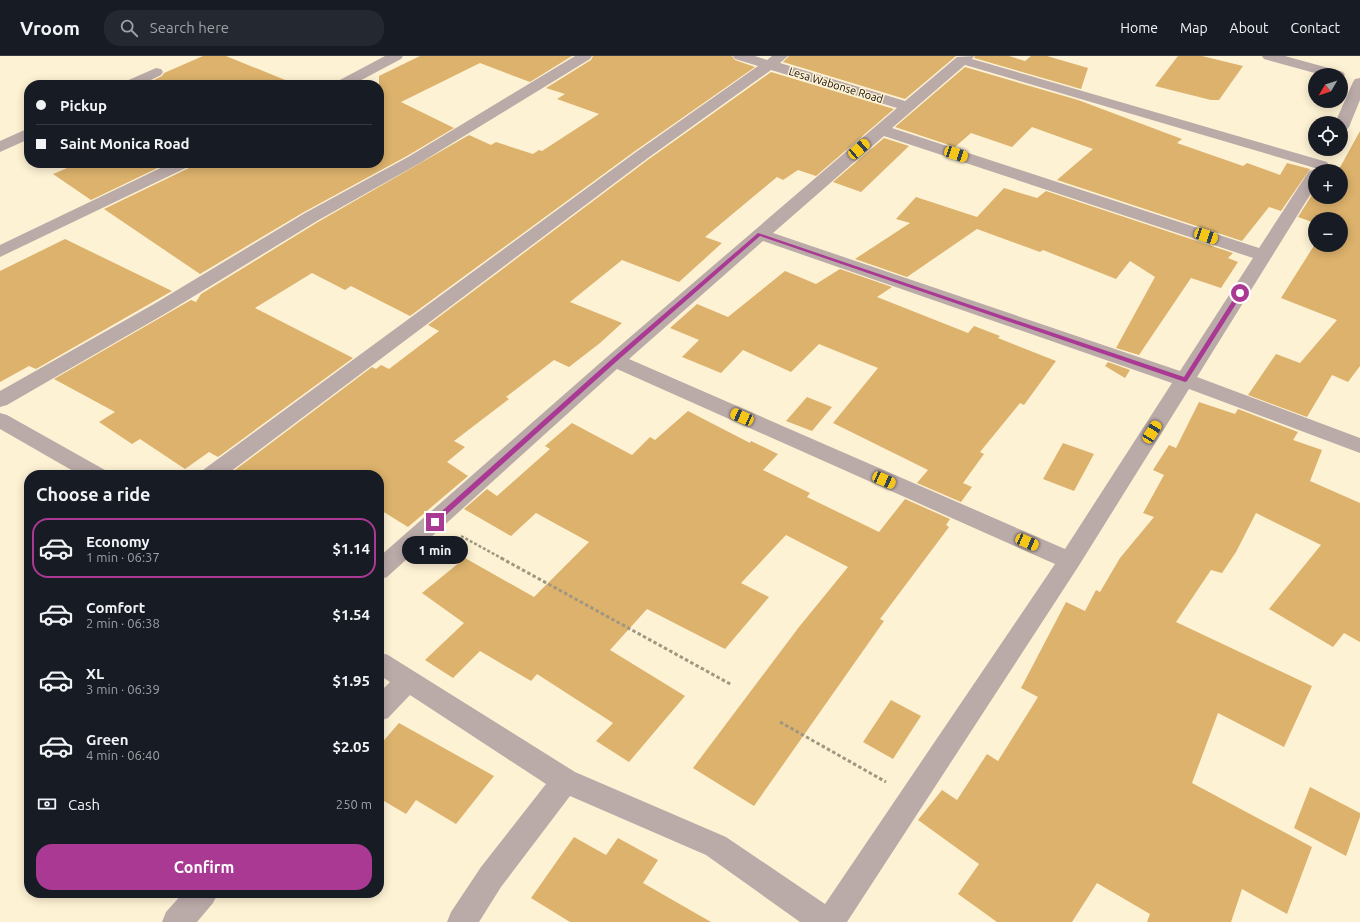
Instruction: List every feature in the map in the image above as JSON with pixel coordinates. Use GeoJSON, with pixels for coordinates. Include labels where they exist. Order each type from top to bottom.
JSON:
{"type":"FeatureCollection","features":[{"type":"Feature","properties":{"kind":"street"},"geometry":{"type":"LineString","coordinates":[[350,80],[396,56]]}},
{"type":"Feature","properties":{"kind":"street"},"geometry":{"type":"LineString","coordinates":[[0,400],[161,308],[311,217],[414,160],[585,56]]}},
{"type":"Feature","properties":{"kind":"street","name":"Lesa Wabonse Road"},"geometry":{"type":"LineString","coordinates":[[740,56],[775,60],[908,107]]}},
{"type":"Feature","properties":{"kind":"street"},"geometry":{"type":"LineString","coordinates":[[1269,56],[1313,68]]}},
{"type":"Feature","properties":{"kind":"street"},"geometry":{"type":"LineString","coordinates":[[384,567],[615,360],[964,58],[1313,164]]}},
{"type":"Feature","properties":{"kind":"street"},"geometry":{"type":"LineString","coordinates":[[218,470],[635,160],[775,60]]}},
{"type":"Feature","properties":{"kind":"street"},"geometry":{"type":"LineString","coordinates":[[139,80],[156,72]]}},
{"type":"Feature","properties":{"kind":"street"},"geometry":{"type":"LineString","coordinates":[[1348,78],[1360,82],[1349,122]]}},
{"type":"Feature","properties":{"kind":"street"},"geometry":{"type":"LineString","coordinates":[[882,130],[1263,255]]}},
{"type":"Feature","properties":{"kind":"street"},"geometry":{"type":"LineString","coordinates":[[0,147],[24,135]]}},
{"type":"Feature","properties":{"kind":"street"},"geometry":{"type":"LineString","coordinates":[[0,252],[174,168]]}},
{"type":"Feature","properties":{"kind":"street"},"geometry":{"type":"LineString","coordinates":[[830,922],[1070,561],[1308,185]]}},
{"type":"Feature","properties":{"kind":"street"},"geometry":{"type":"LineString","coordinates":[[760,234],[1185,380],[1360,446]]}},
{"type":"Feature","properties":{"kind":"street"},"geometry":{"type":"LineString","coordinates":[[615,360],[770,430],[1070,561]]}},
{"type":"Feature","properties":{"kind":"street"},"geometry":{"type":"LineString","coordinates":[[0,420],[88,470]]}},
{"type":"Feature","properties":{"kind":"street"},"geometry":{"type":"LineString","coordinates":[[384,665],[565,781],[716,846],[825,922]]}},
{"type":"Feature","properties":{"kind":"street"},"geometry":{"type":"LineString","coordinates":[[384,705],[407,681]]}},
{"type":"Feature","properties":{"kind":"street"},"geometry":{"type":"LineString","coordinates":[[462,922],[491,877],[565,781]]}},
{"type":"Feature","properties":{"kind":"street"},"geometry":{"type":"LineString","coordinates":[[177,922],[199,898]]}},
{"type":"Feature","properties":{"kind":"path"},"geometry":{"type":"LineString","coordinates":[[435,522],[732,686]]}},
{"type":"Feature","properties":{"kind":"path"},"geometry":{"type":"LineString","coordinates":[[780,722],[912,797]]}},
{"type":"Feature","properties":{"kind":"building"},"geometry":{"type":"Polygon","coordinates":[[[203,56],[226,56],[285,80],[154,80],[162,76],[164,73],[203,56]]]}},
{"type":"Feature","properties":{"kind":"building"},"geometry":{"type":"Polygon","coordinates":[[[420,56],[572,56],[530,82],[480,63],[401,102],[454,128],[407,156],[304,212],[200,274],[104,209],[189,168],[384,168],[384,80],[379,80],[379,76],[420,56]]]}},
{"type":"Feature","properties":{"kind":"building"},"geometry":{"type":"Polygon","coordinates":[[[593,56],[732,56],[735,60],[755,67],[635,151],[410,316],[351,286],[345,290],[312,273],[255,308],[353,358],[218,457],[209,452],[185,469],[140,439],[132,444],[99,422],[115,412],[54,379],[191,300],[196,302],[201,294],[318,222],[469,135],[491,145],[496,142],[533,154],[539,150],[542,151],[599,114],[557,99],[565,94],[546,88],[591,60],[593,56]]]}},
{"type":"Feature","properties":{"kind":"building"},"geometry":{"type":"Polygon","coordinates":[[[789,56],[956,56],[905,99],[783,62],[789,56]]]}},
{"type":"Feature","properties":{"kind":"building"},"geometry":{"type":"Polygon","coordinates":[[[975,56],[1009,56],[1025,61],[1031,56],[1047,56],[1088,68],[1081,89],[974,58],[975,56]]]}},
{"type":"Feature","properties":{"kind":"building"},"geometry":{"type":"Polygon","coordinates":[[[1178,56],[1202,56],[1243,66],[1219,100],[1211,100],[1155,86],[1178,56]]]}},
{"type":"Feature","properties":{"kind":"building"},"geometry":{"type":"Polygon","coordinates":[[[965,67],[1078,100],[1182,139],[1177,143],[1243,166],[1247,163],[1280,175],[1287,163],[1308,168],[1308,172],[1281,211],[1269,207],[1242,241],[1057,180],[1093,149],[1032,127],[1012,147],[971,133],[955,147],[895,127],[965,67]]]}},
{"type":"Feature","properties":{"kind":"building"},"geometry":{"type":"Polygon","coordinates":[[[771,72],[894,109],[816,176],[798,170],[783,180],[777,177],[705,237],[722,243],[679,282],[622,260],[570,302],[622,323],[600,343],[569,367],[554,360],[506,397],[509,399],[454,441],[465,447],[447,462],[468,476],[408,527],[384,512],[384,470],[235,470],[372,367],[376,369],[381,365],[389,369],[439,331],[428,325],[649,159],[771,72]]]}},
{"type":"Feature","properties":{"kind":"building"},"geometry":{"type":"Polygon","coordinates":[[[1360,131],[1360,366],[1348,382],[1332,375],[1307,417],[1248,395],[1276,354],[1300,363],[1337,320],[1281,298],[1310,252],[1348,252],[1348,212],[1308,212],[1308,221],[1298,217],[1308,201],[1308,204],[1348,204],[1348,164],[1342,164],[1346,156],[1348,156],[1348,153],[1360,131]]]}},
{"type":"Feature","properties":{"kind":"building"},"geometry":{"type":"Polygon","coordinates":[[[884,138],[909,146],[861,192],[833,182],[884,138]]]}},
{"type":"Feature","properties":{"kind":"building"},"geometry":{"type":"Polygon","coordinates":[[[67,168],[158,168],[91,200],[53,174],[67,168]]]}},
{"type":"Feature","properties":{"kind":"building"},"geometry":{"type":"Polygon","coordinates":[[[1004,188],[1037,198],[1046,191],[1233,253],[1228,258],[1238,262],[1221,288],[1191,278],[1139,355],[1116,348],[1155,277],[1130,261],[1116,279],[1043,250],[1040,252],[977,229],[907,277],[855,259],[910,223],[896,219],[916,197],[977,217],[1004,188]]]}},
{"type":"Feature","properties":{"kind":"building"},"geometry":{"type":"Polygon","coordinates":[[[65,239],[172,291],[36,369],[29,366],[0,382],[0,271],[65,239]]]}},
{"type":"Feature","properties":{"kind":"building"},"geometry":{"type":"Polygon","coordinates":[[[840,269],[892,287],[877,297],[968,333],[974,326],[1000,336],[998,338],[1056,361],[1024,405],[1020,403],[980,452],[984,454],[963,483],[972,487],[961,502],[917,483],[928,470],[833,423],[878,368],[819,344],[791,372],[743,350],[721,373],[682,357],[699,340],[670,328],[697,304],[728,317],[785,271],[816,284],[840,269]]]}},
{"type":"Feature","properties":{"kind":"building"},"geometry":{"type":"Polygon","coordinates":[[[1108,362],[1130,370],[1125,378],[1105,366],[1108,362]]]}},
{"type":"Feature","properties":{"kind":"building"},"geometry":{"type":"Polygon","coordinates":[[[807,397],[832,407],[812,431],[786,421],[807,397]]]}},
{"type":"Feature","properties":{"kind":"building"},"geometry":{"type":"Polygon","coordinates":[[[1199,402],[1235,414],[1238,409],[1298,432],[1293,440],[1322,450],[1310,481],[1360,503],[1360,642],[1344,633],[1333,647],[1269,609],[1321,545],[1256,513],[1236,552],[1222,573],[1211,570],[1176,622],[1312,686],[1284,747],[1218,713],[1192,783],[1312,847],[1287,914],[1242,889],[1231,922],[1147,922],[1150,914],[1097,883],[1072,922],[997,922],[958,894],[979,864],[918,820],[942,790],[957,800],[987,754],[998,761],[1038,697],[1021,688],[1066,602],[1085,611],[1096,590],[1100,592],[1120,558],[1154,517],[1143,513],[1164,475],[1153,470],[1169,445],[1176,448],[1199,402]]]}},
{"type":"Feature","properties":{"kind":"building"},"geometry":{"type":"Polygon","coordinates":[[[688,411],[750,443],[751,441],[778,454],[763,470],[810,493],[807,497],[879,532],[905,499],[950,519],[946,525],[949,527],[880,619],[884,621],[754,806],[693,768],[799,627],[848,567],[786,535],[741,583],[769,597],[725,649],[647,609],[610,650],[685,696],[629,762],[596,741],[613,723],[537,674],[531,681],[480,651],[453,678],[425,660],[464,623],[422,593],[465,558],[534,597],[589,542],[536,513],[511,536],[464,509],[487,489],[497,496],[550,449],[545,446],[572,423],[632,455],[650,437],[655,440],[688,411]]]}},
{"type":"Feature","properties":{"kind":"building"},"geometry":{"type":"Polygon","coordinates":[[[1063,443],[1094,454],[1074,491],[1043,479],[1063,443]]]}},
{"type":"Feature","properties":{"kind":"building"},"geometry":{"type":"Polygon","coordinates":[[[891,700],[921,716],[893,759],[863,742],[891,700]]]}},
{"type":"Feature","properties":{"kind":"building"},"geometry":{"type":"Polygon","coordinates":[[[399,723],[494,776],[456,824],[416,800],[406,814],[384,801],[384,740],[399,723]]]}},
{"type":"Feature","properties":{"kind":"building"},"geometry":{"type":"Polygon","coordinates":[[[1310,787],[1360,813],[1360,817],[1346,856],[1294,828],[1310,787]]]}},
{"type":"Feature","properties":{"kind":"building"},"geometry":{"type":"Polygon","coordinates":[[[574,837],[606,855],[618,838],[658,860],[643,883],[711,922],[570,922],[531,898],[574,837]]]}},
{"type":"Feature","properties":{"kind":"route"},"geometry":{"type":"LineString","coordinates":[[435,522],[615,360],[760,234],[1185,380],[1240,293]]}}]}
